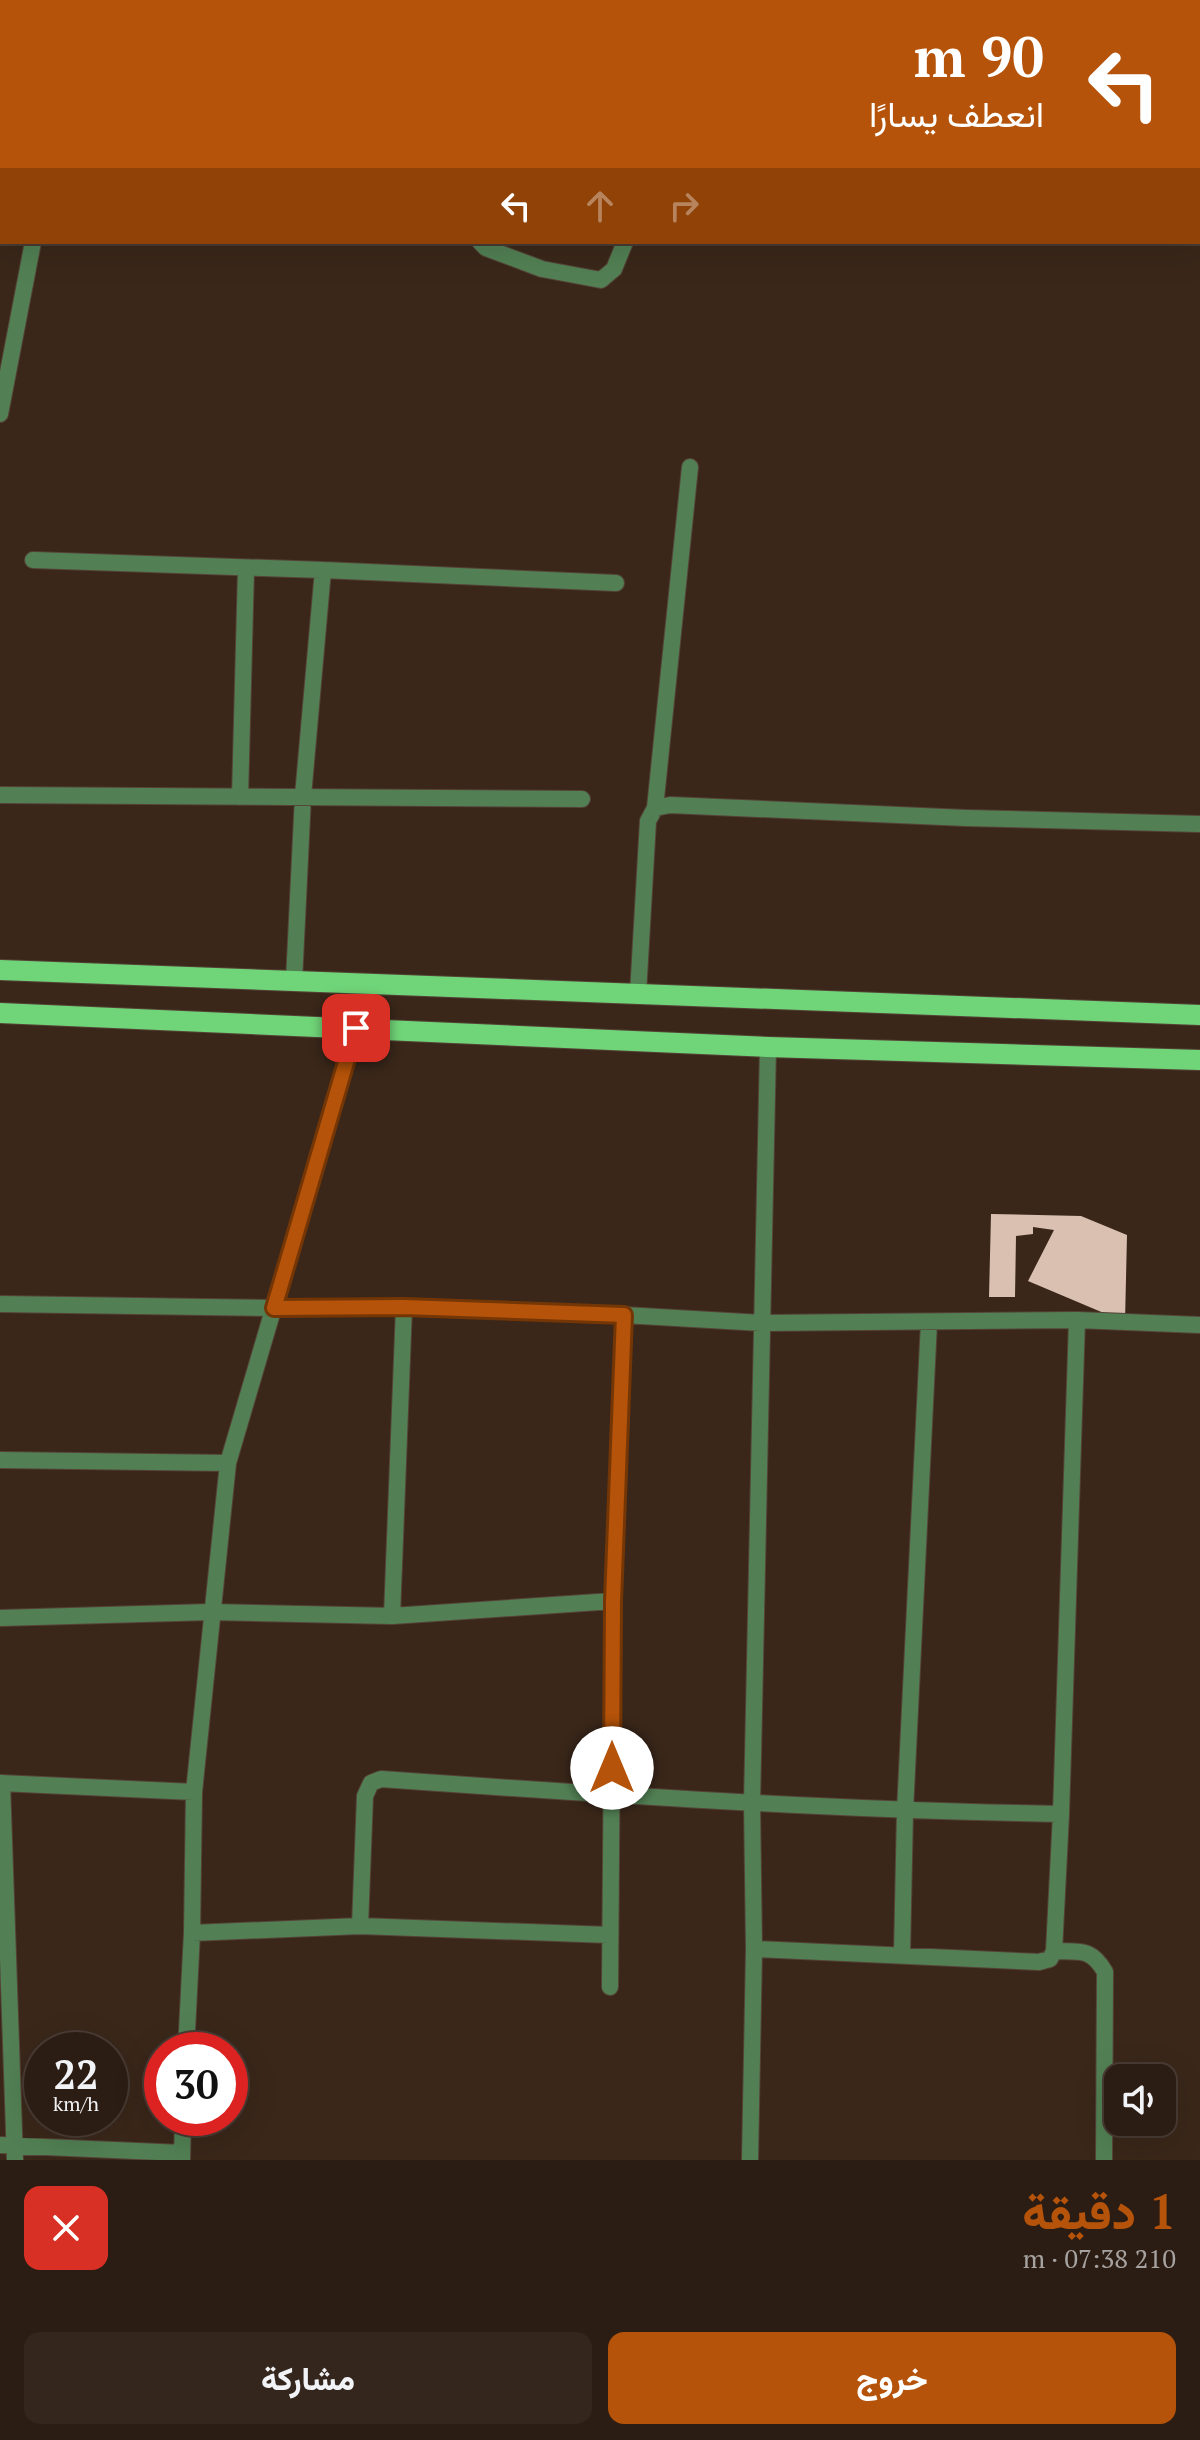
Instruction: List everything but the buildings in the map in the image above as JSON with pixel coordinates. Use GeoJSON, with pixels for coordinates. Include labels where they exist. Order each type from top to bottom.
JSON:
{"type":"FeatureCollection","features":[{"type":"Feature","properties":{"kind":"main road"},"geometry":{"type":"LineString","coordinates":[[0,970],[1200,1015]]}},
{"type":"Feature","properties":{"kind":"main road"},"geometry":{"type":"LineString","coordinates":[[0,1013],[768,1047],[1200,1060]]}},
{"type":"Feature","properties":{"kind":"street"},"geometry":{"type":"LineString","coordinates":[[0,414],[33,244]]}},
{"type":"Feature","properties":{"kind":"street"},"geometry":{"type":"LineString","coordinates":[[482,244],[542,269],[601,280],[614,269],[624,244]]}},
{"type":"Feature","properties":{"kind":"street"},"geometry":{"type":"LineString","coordinates":[[638,994],[648,821],[655,808],[690,467]]}},
{"type":"Feature","properties":{"kind":"street"},"geometry":{"type":"LineString","coordinates":[[33,560],[616,583]]}},
{"type":"Feature","properties":{"kind":"street"},"geometry":{"type":"LineString","coordinates":[[240,797],[246,569]]}},
{"type":"Feature","properties":{"kind":"street"},"geometry":{"type":"LineString","coordinates":[[294,981],[303,796],[323,570]]}},
{"type":"Feature","properties":{"kind":"street"},"geometry":{"type":"LineString","coordinates":[[0,795],[582,799]]}},
{"type":"Feature","properties":{"kind":"street"},"geometry":{"type":"LineString","coordinates":[[655,808],[670,805],[1200,824]]}},
{"type":"Feature","properties":{"kind":"street"},"geometry":{"type":"LineString","coordinates":[[187,2032],[194,1792],[228,1463],[356,1028]]}},
{"type":"Feature","properties":{"kind":"street"},"geometry":{"type":"LineString","coordinates":[[750,2160],[754,1949],[752,1803],[768,1047]]}},
{"type":"Feature","properties":{"kind":"street"},"geometry":{"type":"LineString","coordinates":[[0,1304],[404,1307],[762,1323],[1077,1320],[1200,1325]]}},
{"type":"Feature","properties":{"kind":"street"},"geometry":{"type":"LineString","coordinates":[[392,1616],[404,1307]]}},
{"type":"Feature","properties":{"kind":"street"},"geometry":{"type":"LineString","coordinates":[[610,1987],[613,1601],[624,1315]]}},
{"type":"Feature","properties":{"kind":"street"},"geometry":{"type":"LineString","coordinates":[[754,1949],[1039,1962],[1050,1959],[1054,1951],[1061,1814],[1077,1320]]}},
{"type":"Feature","properties":{"kind":"street"},"geometry":{"type":"LineString","coordinates":[[902,1954],[905,1811],[929,1322]]}},
{"type":"Feature","properties":{"kind":"street"},"geometry":{"type":"LineString","coordinates":[[0,1460],[228,1463]]}},
{"type":"Feature","properties":{"kind":"street"},"geometry":{"type":"LineString","coordinates":[[0,1618],[211,1612],[392,1616],[613,1601]]}},
{"type":"Feature","properties":{"kind":"street"},"geometry":{"type":"LineString","coordinates":[[360,1926],[365,1796],[371,1783],[381,1779],[905,1811],[1061,1814]]}},
{"type":"Feature","properties":{"kind":"street"},"geometry":{"type":"LineString","coordinates":[[183,2136],[182,2156],[10,2150],[1,1783],[194,1792]]}},
{"type":"Feature","properties":{"kind":"street"},"geometry":{"type":"LineString","coordinates":[[192,1933],[360,1926],[610,1935]]}},
{"type":"Feature","properties":{"kind":"street"},"geometry":{"type":"LineString","coordinates":[[1054,1951],[1090,1953],[1105,1972],[1104,2160]]}},
{"type":"Feature","properties":{"kind":"route"},"geometry":{"type":"LineString","coordinates":[[356,1028],[274,1308],[404,1307],[624,1315],[613,1601],[612,1768]]}}]}
